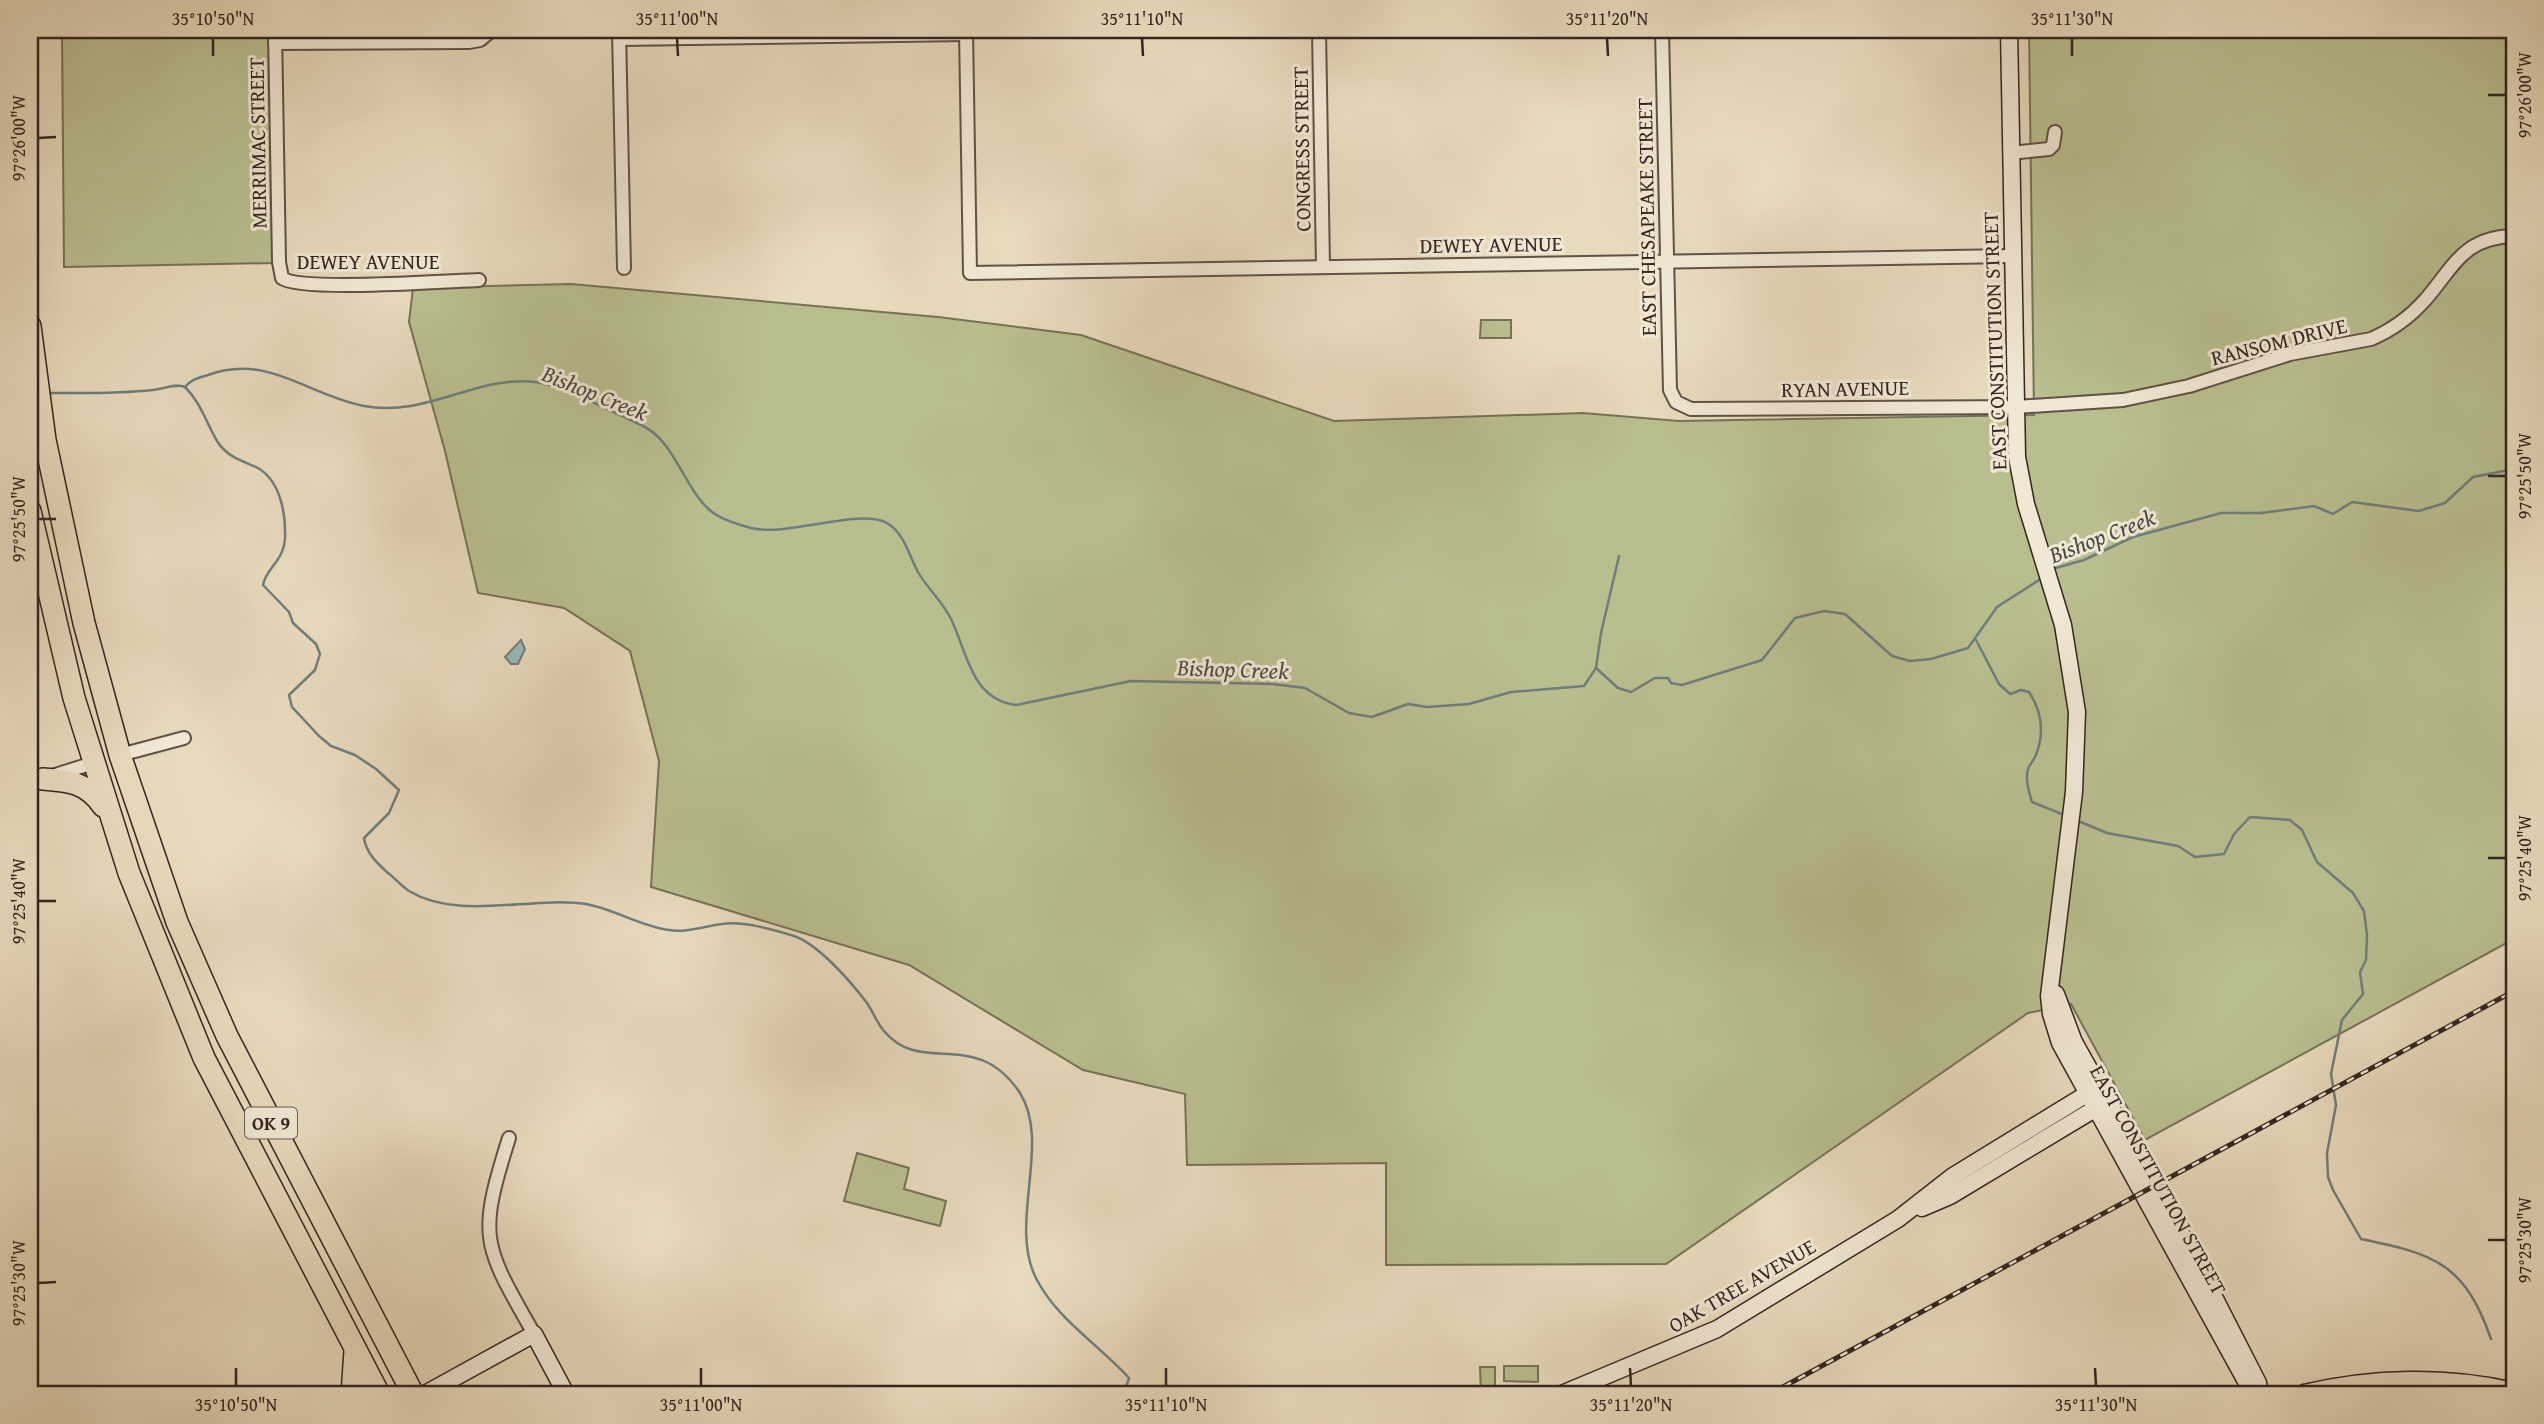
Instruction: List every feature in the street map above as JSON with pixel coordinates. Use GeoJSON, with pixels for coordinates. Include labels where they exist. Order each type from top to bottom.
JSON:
{"type":"FeatureCollection","features":[{"type":"Feature","properties":{"kind":"highway","name":"OK 9"},"geometry":{"type":"LineString","coordinates":[[30,326],[45,440],[84,623],[120,755],[177,922],[227,1036],[413,1394]]}},
{"type":"Feature","properties":{"kind":"highway","name":"OK 9"},"geometry":{"type":"LineString","coordinates":[[30,511],[58,642],[129,873],[204,1058],[379,1394]]}},
{"type":"Feature","properties":{"kind":"highway"},"geometry":{"type":"LineString","coordinates":[[36,781],[82,784],[94,792],[109,814]]}},
{"type":"Feature","properties":{"kind":"highway"},"geometry":{"type":"LineString","coordinates":[[352,1394],[355,1348]]}},
{"type":"Feature","properties":{"kind":"main road","name":"EAST CONSTITUTION STREET"},"geometry":{"type":"LineString","coordinates":[[2009,30],[2016,407],[2020,478],[2058,606],[2077,712],[2072,810],[2052,978],[2074,1042],[2098,1097],[2253,1394]]}},
{"type":"Feature","properties":{"kind":"main road","name":"EAST CONSTITUTION STREET"},"geometry":{"type":"LineString","coordinates":[[2098,1097],[2188,1246],[2258,1383],[2260,1394]]}},
{"type":"Feature","properties":{"kind":"main road","name":"OAK TREE AVENUE"},"geometry":{"type":"LineString","coordinates":[[1562,1394],[1717,1329],[1898,1219],[1953,1176],[1993,1160],[2098,1097]]}},
{"type":"Feature","properties":{"kind":"main road"},"geometry":{"type":"LineString","coordinates":[[425,1394],[534,1334],[566,1394]]}},
{"type":"Feature","properties":{"kind":"main road"},"geometry":{"type":"LineString","coordinates":[[2304,1394],[2367,1384],[2429,1380],[2514,1392]]}},
{"type":"Feature","properties":{"kind":"street"},"geometry":{"type":"LineString","coordinates":[[275,36],[469,42],[480,40],[492,30]]}},
{"type":"Feature","properties":{"kind":"street","name":"CONGRESS STREET"},"geometry":{"type":"LineString","coordinates":[[1319,30],[1323,267]]}},
{"type":"Feature","properties":{"kind":"street","name":"EAST CHESAPEAKE STREET"},"geometry":{"type":"LineString","coordinates":[[1662,30],[1670,390],[1676,402]]}},
{"type":"Feature","properties":{"kind":"street"},"geometry":{"type":"LineString","coordinates":[[624,268],[620,34],[966,32]]}},
{"type":"Feature","properties":{"kind":"street","name":"DEWEY AVENUE"},"geometry":{"type":"LineString","coordinates":[[966,32],[970,273],[2013,256]]}},
{"type":"Feature","properties":{"kind":"street","name":"MERRIMAC STREET"},"geometry":{"type":"LineString","coordinates":[[275,36],[279,256]]}},
{"type":"Feature","properties":{"kind":"street"},"geometry":{"type":"LineString","coordinates":[[2011,153],[2049,149],[2053,145],[2055,132]]}},
{"type":"Feature","properties":{"kind":"street","name":"RANSOM DRIVE"},"geometry":{"type":"LineString","coordinates":[[2016,407],[2123,400],[2155,395],[2257,363],[2371,339],[2406,319],[2466,250],[2491,238],[2514,236]]}},
{"type":"Feature","properties":{"kind":"street","name":"DEWEY AVENUE"},"geometry":{"type":"LineString","coordinates":[[279,256],[282,278],[289,282],[479,280]]}},
{"type":"Feature","properties":{"kind":"street","name":"RYAN AVENUE"},"geometry":{"type":"LineString","coordinates":[[1676,402],[1701,410],[2016,407]]}},
{"type":"Feature","properties":{"kind":"street"},"geometry":{"type":"LineString","coordinates":[[120,755],[184,738]]}},
{"type":"Feature","properties":{"kind":"street"},"geometry":{"type":"LineString","coordinates":[[36,781],[93,763]]}},
{"type":"Feature","properties":{"kind":"street"},"geometry":{"type":"LineString","coordinates":[[509,1138],[492,1191],[488,1223],[489,1243],[500,1273],[534,1334]]}},
{"type":"Feature","properties":{"kind":"green space"},"geometry":{"type":"Polygon","coordinates":[[[62,30],[269,30],[275,263],[64,267],[62,30]]]}},
{"type":"Feature","properties":{"kind":"green space"},"geometry":{"type":"Polygon","coordinates":[[[2029,30],[2514,30],[2514,939],[2145,1140],[2071,1004],[2028,1013],[1666,1264],[1386,1265],[1386,1163],[1187,1165],[1185,1094],[1083,1070],[909,965],[651,887],[659,761],[630,651],[564,608],[478,593],[445,451],[409,322],[413,288],[571,284],[938,317],[1081,335],[1334,421],[1583,413],[1679,421],[2034,415],[2029,30]]]}},
{"type":"Feature","properties":{"kind":"green space"},"geometry":{"type":"Polygon","coordinates":[[[1481,320],[1511,320],[1511,338],[1480,338],[1481,320]]]}},
{"type":"Feature","properties":{"kind":"green space"},"geometry":{"type":"Polygon","coordinates":[[[857,1153],[909,1168],[904,1189],[946,1201],[940,1226],[844,1201],[857,1153]]]}},
{"type":"Feature","properties":{"kind":"green space"},"geometry":{"type":"Polygon","coordinates":[[[1504,1366],[1538,1366],[1538,1382],[1504,1381],[1504,1366]]]}},
{"type":"Feature","properties":{"kind":"green space"},"geometry":{"type":"Polygon","coordinates":[[[1480,1367],[1495,1367],[1495,1394],[1481,1394],[1480,1367]]]}},
{"type":"Feature","properties":{"kind":"water"},"geometry":{"type":"Polygon","coordinates":[[[521,640],[525,649],[518,664],[511,664],[505,657],[521,640]]]}},
{"type":"Feature","properties":{"kind":"waterway","name":"Bishop Creek"},"geometry":{"type":"LineString","coordinates":[[47,393],[126,392],[185,387],[193,380],[208,375],[250,369],[287,378],[343,401],[386,408],[430,402],[492,384],[535,382],[560,388],[654,433],[672,454],[702,503],[725,519],[766,530],[841,520],[875,519],[887,523],[898,533],[918,572],[947,612],[980,684],[989,694],[1016,705],[1131,681],[1272,684],[1305,688],[1349,713],[1372,717],[1408,704],[1427,707],[1469,704],[1511,692],[1584,686],[1596,668],[1618,688],[1631,692],[1655,678],[1668,678],[1671,683],[1682,685],[1762,660],[1795,618],[1824,611],[1845,614],[1892,656],[1910,661],[1931,659],[1968,648],[1997,607],[2042,578]]}},
{"type":"Feature","properties":{"kind":"waterway"},"geometry":{"type":"LineString","coordinates":[[185,387],[225,451],[264,472],[280,498],[284,518],[284,546],[263,585],[289,612],[293,623],[316,644],[320,654],[315,670],[289,695],[292,707],[331,746],[355,755],[376,769],[399,790],[389,813],[364,838],[376,861],[409,891],[450,905],[564,902],[586,904],[669,930],[682,931],[739,924],[791,935],[812,946],[833,964],[867,1003],[879,1025],[899,1044],[915,1051],[968,1056],[986,1062],[1003,1073],[1020,1093],[1029,1113],[1032,1160],[1026,1235],[1029,1258],[1037,1280],[1067,1320],[1129,1378],[1124,1394]]}},
{"type":"Feature","properties":{"kind":"waterway","name":"Bishop Creek"},"geometry":{"type":"LineString","coordinates":[[2052,569],[2084,560],[2133,537],[2221,513],[2261,513],[2314,506],[2333,514],[2352,502],[2419,511],[2445,503],[2473,477],[2514,469]]}},
{"type":"Feature","properties":{"kind":"waterway"},"geometry":{"type":"LineString","coordinates":[[1596,668],[1601,633],[1619,556]]}},
{"type":"Feature","properties":{"kind":"waterway"},"geometry":{"type":"LineString","coordinates":[[1976,640],[1999,684],[2010,694],[2021,690],[2029,692],[2039,715],[2041,730],[2039,747],[2027,773],[2032,802],[2064,815]]}},
{"type":"Feature","properties":{"kind":"waterway"},"geometry":{"type":"LineString","coordinates":[[2076,820],[2107,833],[2178,846],[2195,857],[2224,854],[2234,834],[2250,817],[2290,820],[2302,830],[2317,862],[2353,893],[2364,911],[2366,960],[2360,972],[2363,994],[2342,1020],[2331,1074],[2336,1105],[2327,1153],[2328,1177],[2361,1239],[2409,1250],[2444,1266],[2470,1294],[2491,1339]]}},
{"type":"Feature","properties":{"kind":"railway"},"geometry":{"type":"LineString","coordinates":[[1770,1394],[2514,991]]}}]}
